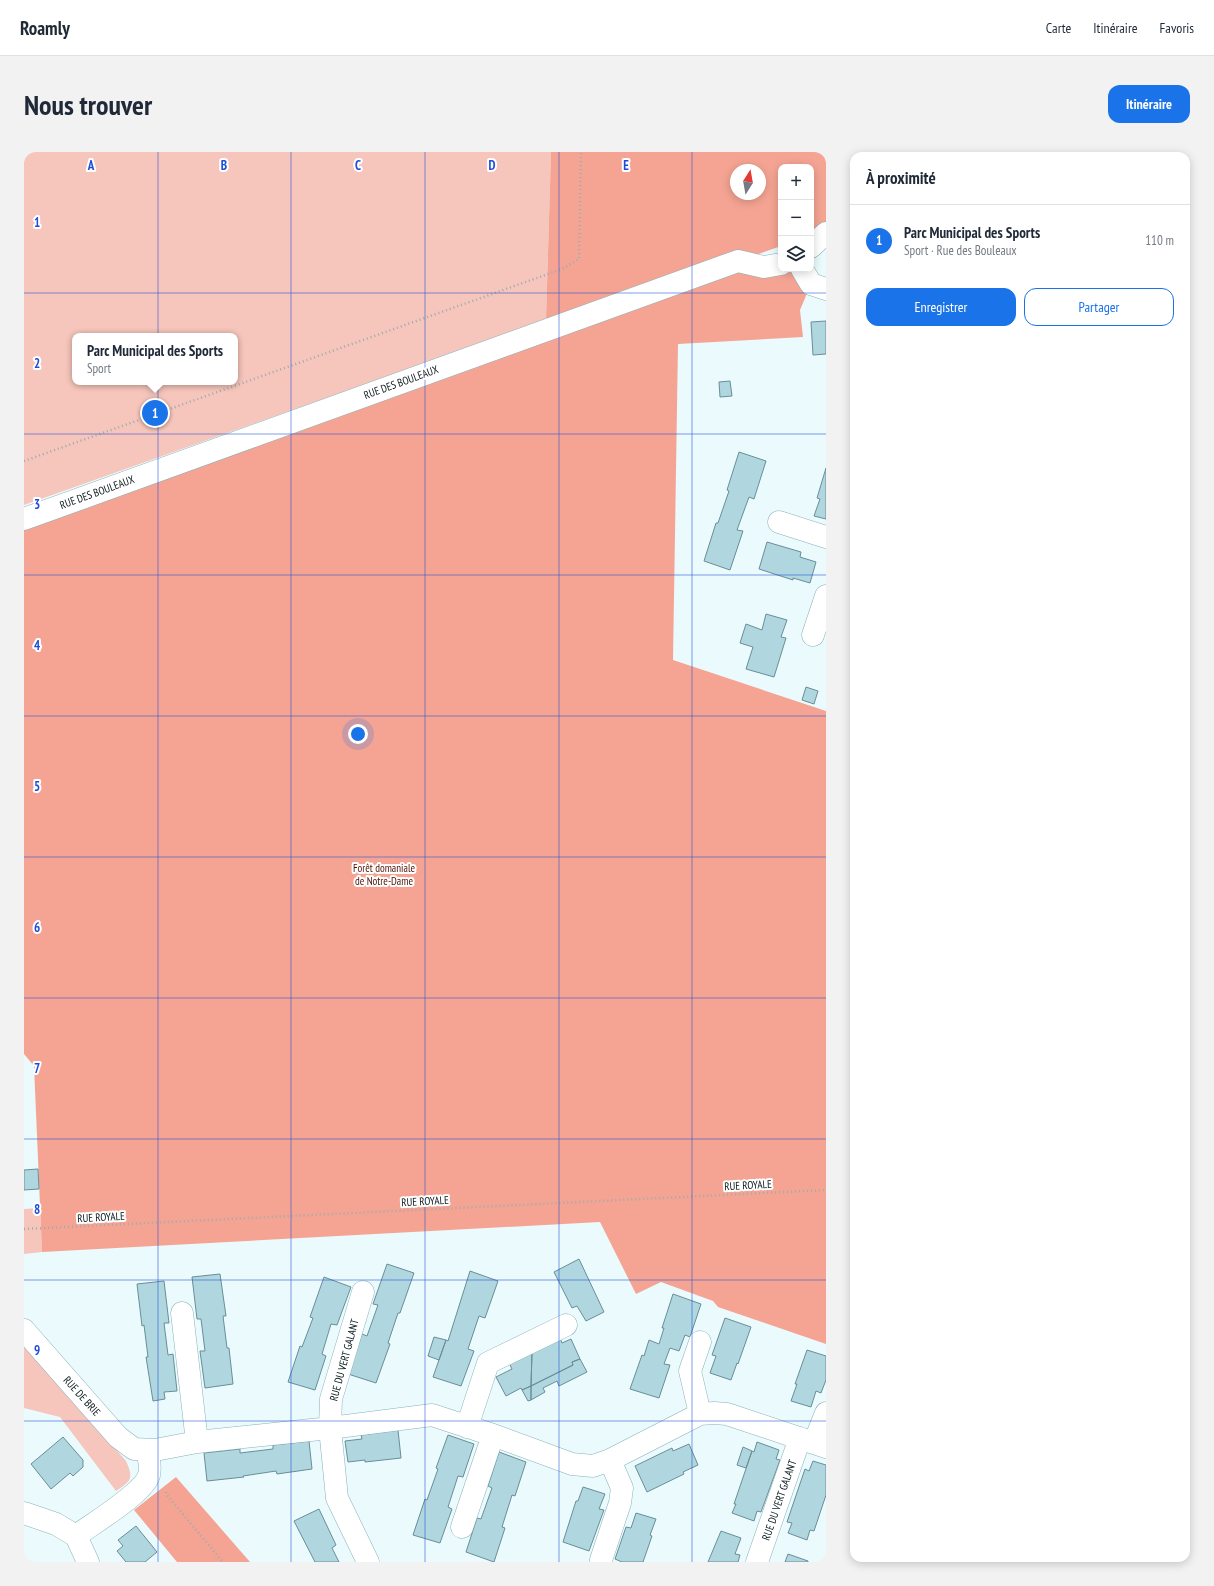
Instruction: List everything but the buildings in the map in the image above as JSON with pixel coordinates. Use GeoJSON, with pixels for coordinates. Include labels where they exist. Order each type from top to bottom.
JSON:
{"type":"FeatureCollection","features":[{"type":"Feature","properties":{"kind":"street"},"geometry":{"type":"LineString","coordinates":[[814,244],[826,233]]}},
{"type":"Feature","properties":{"kind":"street","name":"RUE DES BOULEAUX"},"geometry":{"type":"LineString","coordinates":[[24,519],[738,261],[764,267],[778,265]]}},
{"type":"Feature","properties":{"kind":"street"},"geometry":{"type":"LineString","coordinates":[[804,272],[811,284],[826,289]]}},
{"type":"Feature","properties":{"kind":"street"},"geometry":{"type":"LineString","coordinates":[[779,522],[826,537]]}},
{"type":"Feature","properties":{"kind":"street"},"geometry":{"type":"LineString","coordinates":[[813,635],[826,596]]}},
{"type":"Feature","properties":{"kind":"street","name":"RUE DU VERT GALANT"},"geometry":{"type":"LineString","coordinates":[[363,1292],[332,1399],[330,1428],[337,1498],[368,1562]]}},
{"type":"Feature","properties":{"kind":"street"},"geometry":{"type":"LineString","coordinates":[[182,1313],[197,1442]]}},
{"type":"Feature","properties":{"kind":"street"},"geometry":{"type":"LineString","coordinates":[[467,1427],[488,1363],[566,1325]]}},
{"type":"Feature","properties":{"kind":"street","name":"RUE DE BRIE"},"geometry":{"type":"LineString","coordinates":[[24,1330],[118,1437],[134,1449],[147,1450]]}},
{"type":"Feature","properties":{"kind":"street"},"geometry":{"type":"LineString","coordinates":[[700,1342],[690,1371],[700,1414]]}},
{"type":"Feature","properties":{"kind":"street"},"geometry":{"type":"LineString","coordinates":[[76,1536],[144,1485],[149,1475],[150,1466],[147,1450],[155,1450],[197,1442],[330,1428],[432,1415],[493,1435],[572,1464],[593,1466],[610,1460],[700,1414],[714,1413],[728,1414],[813,1442]]}},
{"type":"Feature","properties":{"kind":"street","name":"RUE DU VERT GALANT"},"geometry":{"type":"LineString","coordinates":[[757,1562],[826,1413]]}},
{"type":"Feature","properties":{"kind":"street"},"geometry":{"type":"LineString","coordinates":[[462,1527],[493,1435]]}},
{"type":"Feature","properties":{"kind":"street"},"geometry":{"type":"LineString","coordinates":[[601,1560],[620,1503],[622,1488],[610,1460]]}},
{"type":"Feature","properties":{"kind":"street"},"geometry":{"type":"LineString","coordinates":[[24,1513],[56,1524],[76,1536],[88,1562]]}},
{"type":"Feature","properties":{"kind":"path"},"geometry":{"type":"LineString","coordinates":[[238,384],[562,269],[579,259],[581,152]]}},
{"type":"Feature","properties":{"kind":"path"},"geometry":{"type":"LineString","coordinates":[[24,460],[235,385]]}},
{"type":"Feature","properties":{"kind":"path","name":"RUE ROYALE"},"geometry":{"type":"LineString","coordinates":[[24,1229],[826,1190]]}},
{"type":"Feature","properties":{"kind":"path"},"geometry":{"type":"LineString","coordinates":[[149,1475],[162,1476],[167,1481],[166,1494],[223,1562]]}},
{"type":"Feature","properties":{"kind":"shaded area"},"geometry":{"type":"Polygon","coordinates":[[[24,152],[551,152],[546,320],[24,505],[24,152]]]}},
{"type":"Feature","properties":{"kind":"shaded area"},"geometry":{"type":"Polygon","coordinates":[[[40,1208],[42,1252],[24,1254],[24,1209],[40,1208]]]}},
{"type":"Feature","properties":{"kind":"shaded area"},"geometry":{"type":"Polygon","coordinates":[[[24,1345],[126,1461],[130,1472],[130,1479],[125,1485],[116,1491],[60,1417],[24,1408],[24,1345]]]}},
{"type":"Feature","properties":{"kind":"green space","name":"Forêt domaniale de Notre-Dame"},"geometry":{"type":"Polygon","coordinates":[[[551,152],[826,152],[826,229],[814,234],[814,164],[778,164],[778,247],[739,261],[778,268],[778,272],[804,272],[811,284],[800,310],[803,337],[678,344],[673,660],[826,711],[826,1344],[718,1307],[713,1301],[661,1282],[636,1294],[600,1222],[42,1252],[34,1066],[24,1054],[24,519],[546,320],[551,152]]]}},
{"type":"Feature","properties":{"kind":"green space"},"geometry":{"type":"Polygon","coordinates":[[[176,1477],[250,1562],[177,1562],[134,1510],[176,1477]]]}},
{"type":"Feature","properties":{"kind":"place","name":"Parc Municipal des Sports"},"geometry":{"type":"Point","coordinates":[155,413]}}]}
